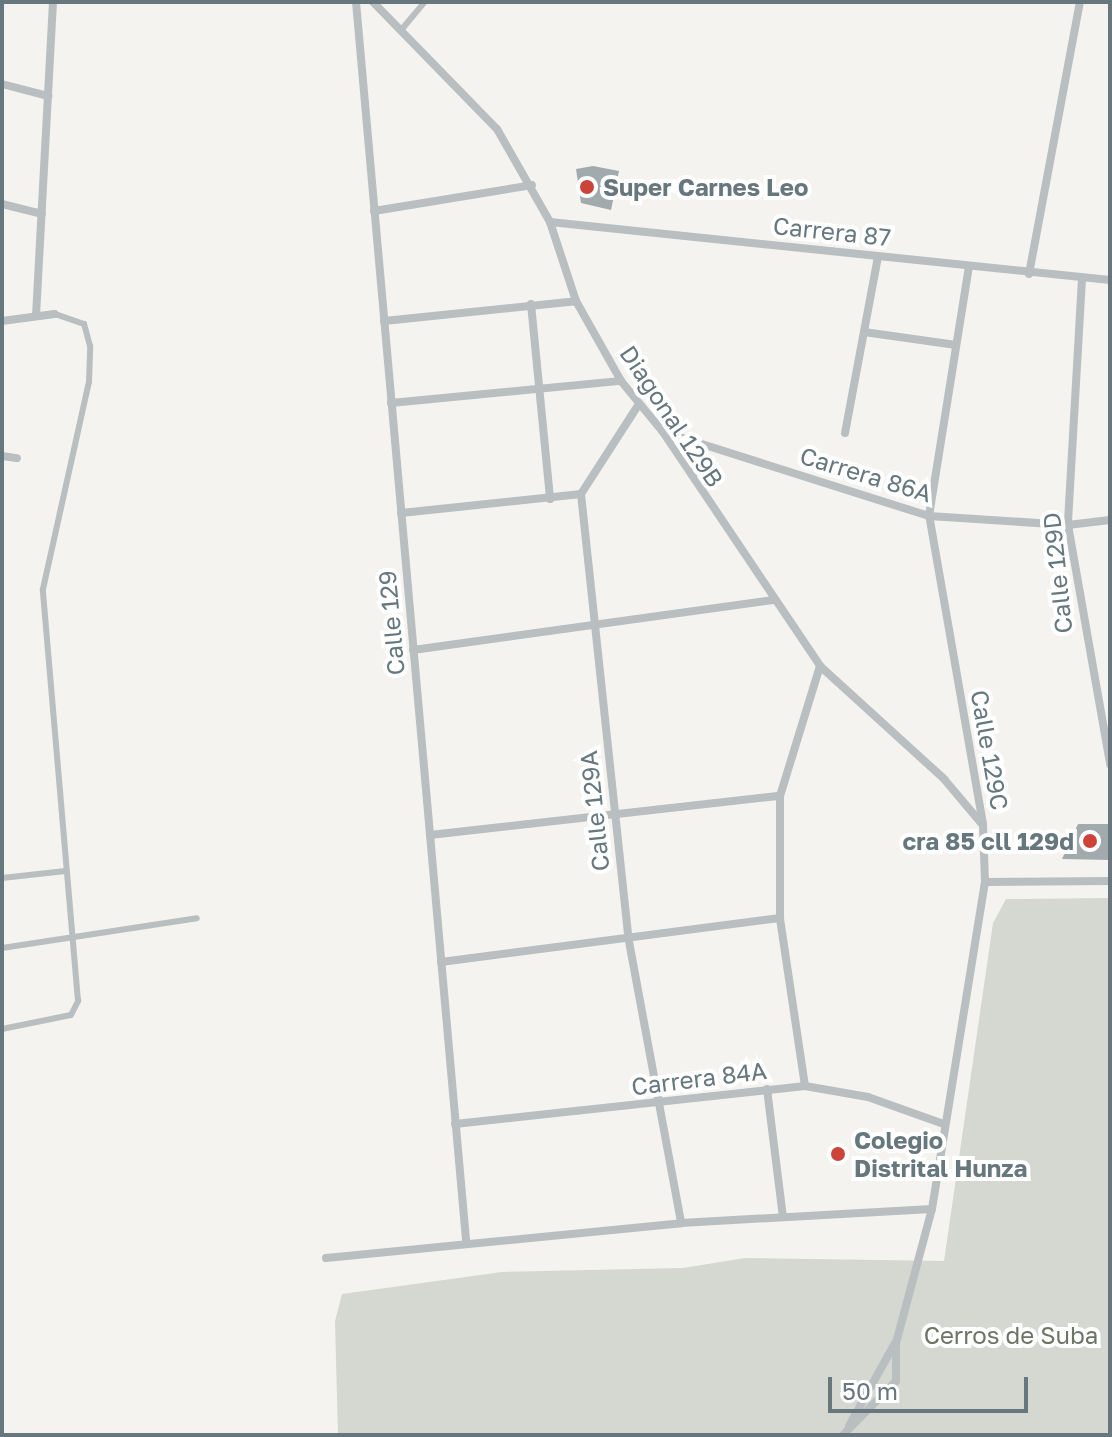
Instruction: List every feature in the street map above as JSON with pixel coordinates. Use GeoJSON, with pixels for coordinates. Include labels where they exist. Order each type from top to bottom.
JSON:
{"type":"FeatureCollection","features":[{"type":"Feature","properties":{"kind":"street"},"geometry":{"type":"LineString","coordinates":[[36,316],[53,2]]}},
{"type":"Feature","properties":{"kind":"street","name":"Calle 129"},"geometry":{"type":"LineString","coordinates":[[356,2],[466,1240]]}},
{"type":"Feature","properties":{"kind":"street","name":"Diagonal 129B"},"geometry":{"type":"LineString","coordinates":[[373,2],[497,129],[532,185],[550,222],[576,301],[621,381],[637,407],[663,432],[820,666],[944,779],[983,824]]}},
{"type":"Feature","properties":{"kind":"street"},"geometry":{"type":"LineString","coordinates":[[1029,274],[1080,2]]}},
{"type":"Feature","properties":{"kind":"street"},"geometry":{"type":"LineString","coordinates":[[2,84],[48,96]]}},
{"type":"Feature","properties":{"kind":"street"},"geometry":{"type":"LineString","coordinates":[[374,211],[532,185]]}},
{"type":"Feature","properties":{"kind":"street"},"geometry":{"type":"LineString","coordinates":[[2,204],[42,214]]}},
{"type":"Feature","properties":{"kind":"street","name":"Carrera 87"},"geometry":{"type":"LineString","coordinates":[[550,222],[1110,280]]}},
{"type":"Feature","properties":{"kind":"street"},"geometry":{"type":"LineString","coordinates":[[845,433],[878,256]]}},
{"type":"Feature","properties":{"kind":"street","name":"Calle 129C"},"geometry":{"type":"LineString","coordinates":[[844,1435],[896,1381],[896,1343],[932,1209],[985,882],[983,824],[929,516],[969,266]]}},
{"type":"Feature","properties":{"kind":"street","name":"Calle 129D"},"geometry":{"type":"LineString","coordinates":[[1082,279],[1068,525],[1110,764]]}},
{"type":"Feature","properties":{"kind":"street"},"geometry":{"type":"LineString","coordinates":[[384,321],[576,301]]}},
{"type":"Feature","properties":{"kind":"street"},"geometry":{"type":"LineString","coordinates":[[531,304],[550,499]]}},
{"type":"Feature","properties":{"kind":"street"},"geometry":{"type":"LineString","coordinates":[[2,321],[55,314]]}},
{"type":"Feature","properties":{"kind":"street"},"geometry":{"type":"LineString","coordinates":[[864,332],[956,345]]}},
{"type":"Feature","properties":{"kind":"street"},"geometry":{"type":"LineString","coordinates":[[391,403],[621,381]]}},
{"type":"Feature","properties":{"kind":"street"},"geometry":{"type":"LineString","coordinates":[[401,513],[581,494],[637,407]]}},
{"type":"Feature","properties":{"kind":"street","name":"Carrera 86A"},"geometry":{"type":"LineString","coordinates":[[663,432],[929,516],[1068,525],[1110,520]]}},
{"type":"Feature","properties":{"kind":"street"},"geometry":{"type":"LineString","coordinates":[[2,456],[17,458]]}},
{"type":"Feature","properties":{"kind":"street","name":"Calle 129A"},"geometry":{"type":"LineString","coordinates":[[581,494],[628,936],[681,1223]]}},
{"type":"Feature","properties":{"kind":"street"},"geometry":{"type":"LineString","coordinates":[[413,650],[774,600]]}},
{"type":"Feature","properties":{"kind":"street"},"geometry":{"type":"LineString","coordinates":[[805,1086],[780,918],[780,796],[820,666]]}},
{"type":"Feature","properties":{"kind":"street"},"geometry":{"type":"LineString","coordinates":[[430,835],[615,818],[780,796]]}},
{"type":"Feature","properties":{"kind":"street"},"geometry":{"type":"LineString","coordinates":[[985,882],[1110,881]]}},
{"type":"Feature","properties":{"kind":"street"},"geometry":{"type":"LineString","coordinates":[[441,962],[780,918]]}},
{"type":"Feature","properties":{"kind":"street","name":"Carrera 84A"},"geometry":{"type":"LineString","coordinates":[[455,1124],[660,1105],[805,1086],[868,1097],[944,1124]]}},
{"type":"Feature","properties":{"kind":"street"},"geometry":{"type":"LineString","coordinates":[[767,1089],[783,1217]]}},
{"type":"Feature","properties":{"kind":"street"},"geometry":{"type":"LineString","coordinates":[[326,1258],[466,1240],[681,1223],[932,1209]]}},
{"type":"Feature","properties":{"kind":"street"},"geometry":{"type":"LineString","coordinates":[[844,1435],[896,1343]]}},
{"type":"Feature","properties":{"kind":"lane"},"geometry":{"type":"LineString","coordinates":[[402,29],[425,2]]}},
{"type":"Feature","properties":{"kind":"lane"},"geometry":{"type":"LineString","coordinates":[[2,1029],[77,1011],[43,589],[89,382],[90,346],[84,324],[55,314]]}},
{"type":"Feature","properties":{"kind":"lane"},"geometry":{"type":"LineString","coordinates":[[2,878],[66,871]]}},
{"type":"Feature","properties":{"kind":"lane"},"geometry":{"type":"LineString","coordinates":[[2,948],[197,918]]}},
{"type":"Feature","properties":{"kind":"green space","name":"Cerros de Suba"},"geometry":{"type":"Polygon","coordinates":[[[1110,898],[1110,1435],[338,1435],[335,1321],[342,1294],[502,1272],[683,1268],[745,1258],[944,1261],[993,923],[1006,899],[1110,898]]]}},
{"type":"Feature","properties":{"kind":"building"},"geometry":{"type":"Polygon","coordinates":[[[593,166],[619,171],[611,210],[581,203],[576,169],[593,166]]]}},
{"type":"Feature","properties":{"kind":"building","name":"cra 85 cll 129d"},"geometry":{"type":"Polygon","coordinates":[[[1078,824],[1110,824],[1110,860],[1062,859],[1078,824]]]}},
{"type":"Feature","properties":{"kind":"place","name":"Super Carnes Leo"},"geometry":{"type":"Point","coordinates":[587,187]}},
{"type":"Feature","properties":{"kind":"place","name":"cra 85 cll 129d"},"geometry":{"type":"Point","coordinates":[1090,841]}},
{"type":"Feature","properties":{"kind":"place","name":"Colegio Distrital Hunza"},"geometry":{"type":"Point","coordinates":[838,1154]}}]}
